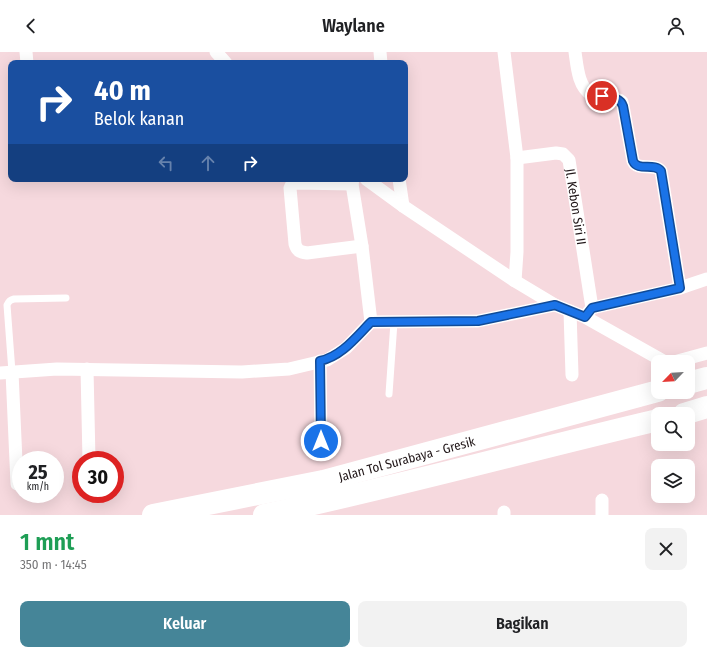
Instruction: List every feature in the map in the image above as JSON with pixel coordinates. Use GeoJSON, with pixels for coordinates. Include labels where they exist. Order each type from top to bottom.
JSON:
{"type":"FeatureCollection","features":[{"type":"Feature","properties":{"kind":"highway"},"geometry":{"type":"LineString","coordinates":[[695,381],[707,378]]}},
{"type":"Feature","properties":{"kind":"highway","name":"Jalan Tol Surabaya - Gresik"},"geometry":{"type":"LineString","coordinates":[[153,515],[323,481],[651,394]]}},
{"type":"Feature","properties":{"kind":"highway"},"geometry":{"type":"LineString","coordinates":[[695,411],[707,407]]}},
{"type":"Feature","properties":{"kind":"highway","name":"Jalan Tol Surabaya - Gresik"},"geometry":{"type":"LineString","coordinates":[[264,515],[335,500],[651,422]]}},
{"type":"Feature","properties":{"kind":"street"},"geometry":{"type":"LineString","coordinates":[[216,52],[223,60]]}},
{"type":"Feature","properties":{"kind":"street"},"geometry":{"type":"LineString","coordinates":[[504,52],[517,158],[517,252],[515,281]]}},
{"type":"Feature","properties":{"kind":"street"},"geometry":{"type":"LineString","coordinates":[[575,52],[577,70],[583,88],[590,94],[619,100],[622,102],[634,164],[638,166],[658,168],[661,171],[680,288]]}},
{"type":"Feature","properties":{"kind":"street","name":"Jl. Kebon Siri II"},"geometry":{"type":"LineString","coordinates":[[517,158],[556,153],[563,154],[569,160],[589,312]]}},
{"type":"Feature","properties":{"kind":"street"},"geometry":{"type":"LineString","coordinates":[[362,246],[307,253],[301,252],[297,249],[295,244],[290,188],[292,184],[353,182],[362,246],[371,322]]}},
{"type":"Feature","properties":{"kind":"street"},"geometry":{"type":"LineString","coordinates":[[370,182],[403,206],[515,281],[555,305],[570,311],[589,312],[680,288],[707,279]]}},
{"type":"Feature","properties":{"kind":"street"},"geometry":{"type":"LineString","coordinates":[[399,182],[403,206]]}},
{"type":"Feature","properties":{"kind":"street"},"geometry":{"type":"LineString","coordinates":[[14,451],[6,372],[87,369],[242,372],[289,369],[327,360],[346,348],[371,322],[478,321],[555,305]]}},
{"type":"Feature","properties":{"kind":"street"},"geometry":{"type":"LineString","coordinates":[[570,311],[572,375]]}},
{"type":"Feature","properties":{"kind":"street"},"geometry":{"type":"LineString","coordinates":[[589,312],[654,355]]}},
{"type":"Feature","properties":{"kind":"street"},"geometry":{"type":"LineString","coordinates":[[695,356],[707,353]]}},
{"type":"Feature","properties":{"kind":"street"},"geometry":{"type":"LineString","coordinates":[[320,361],[321,441]]}},
{"type":"Feature","properties":{"kind":"street"},"geometry":{"type":"LineString","coordinates":[[87,369],[89,451]]}},
{"type":"Feature","properties":{"kind":"street"},"geometry":{"type":"LineString","coordinates":[[602,500],[602,515]]}},
{"type":"Feature","properties":{"kind":"lane"},"geometry":{"type":"LineString","coordinates":[[6,372],[8,301],[14,299],[66,298]]}},
{"type":"Feature","properties":{"kind":"lane"},"geometry":{"type":"LineString","coordinates":[[389,394],[394,322]]}},
{"type":"Feature","properties":{"kind":"route"},"geometry":{"type":"LineString","coordinates":[[321,441],[320,361],[327,360],[346,348],[371,322],[478,321],[555,305],[585,317],[592,308],[680,288],[661,171],[658,168],[638,166],[634,164],[622,102],[602,96]]}}]}
